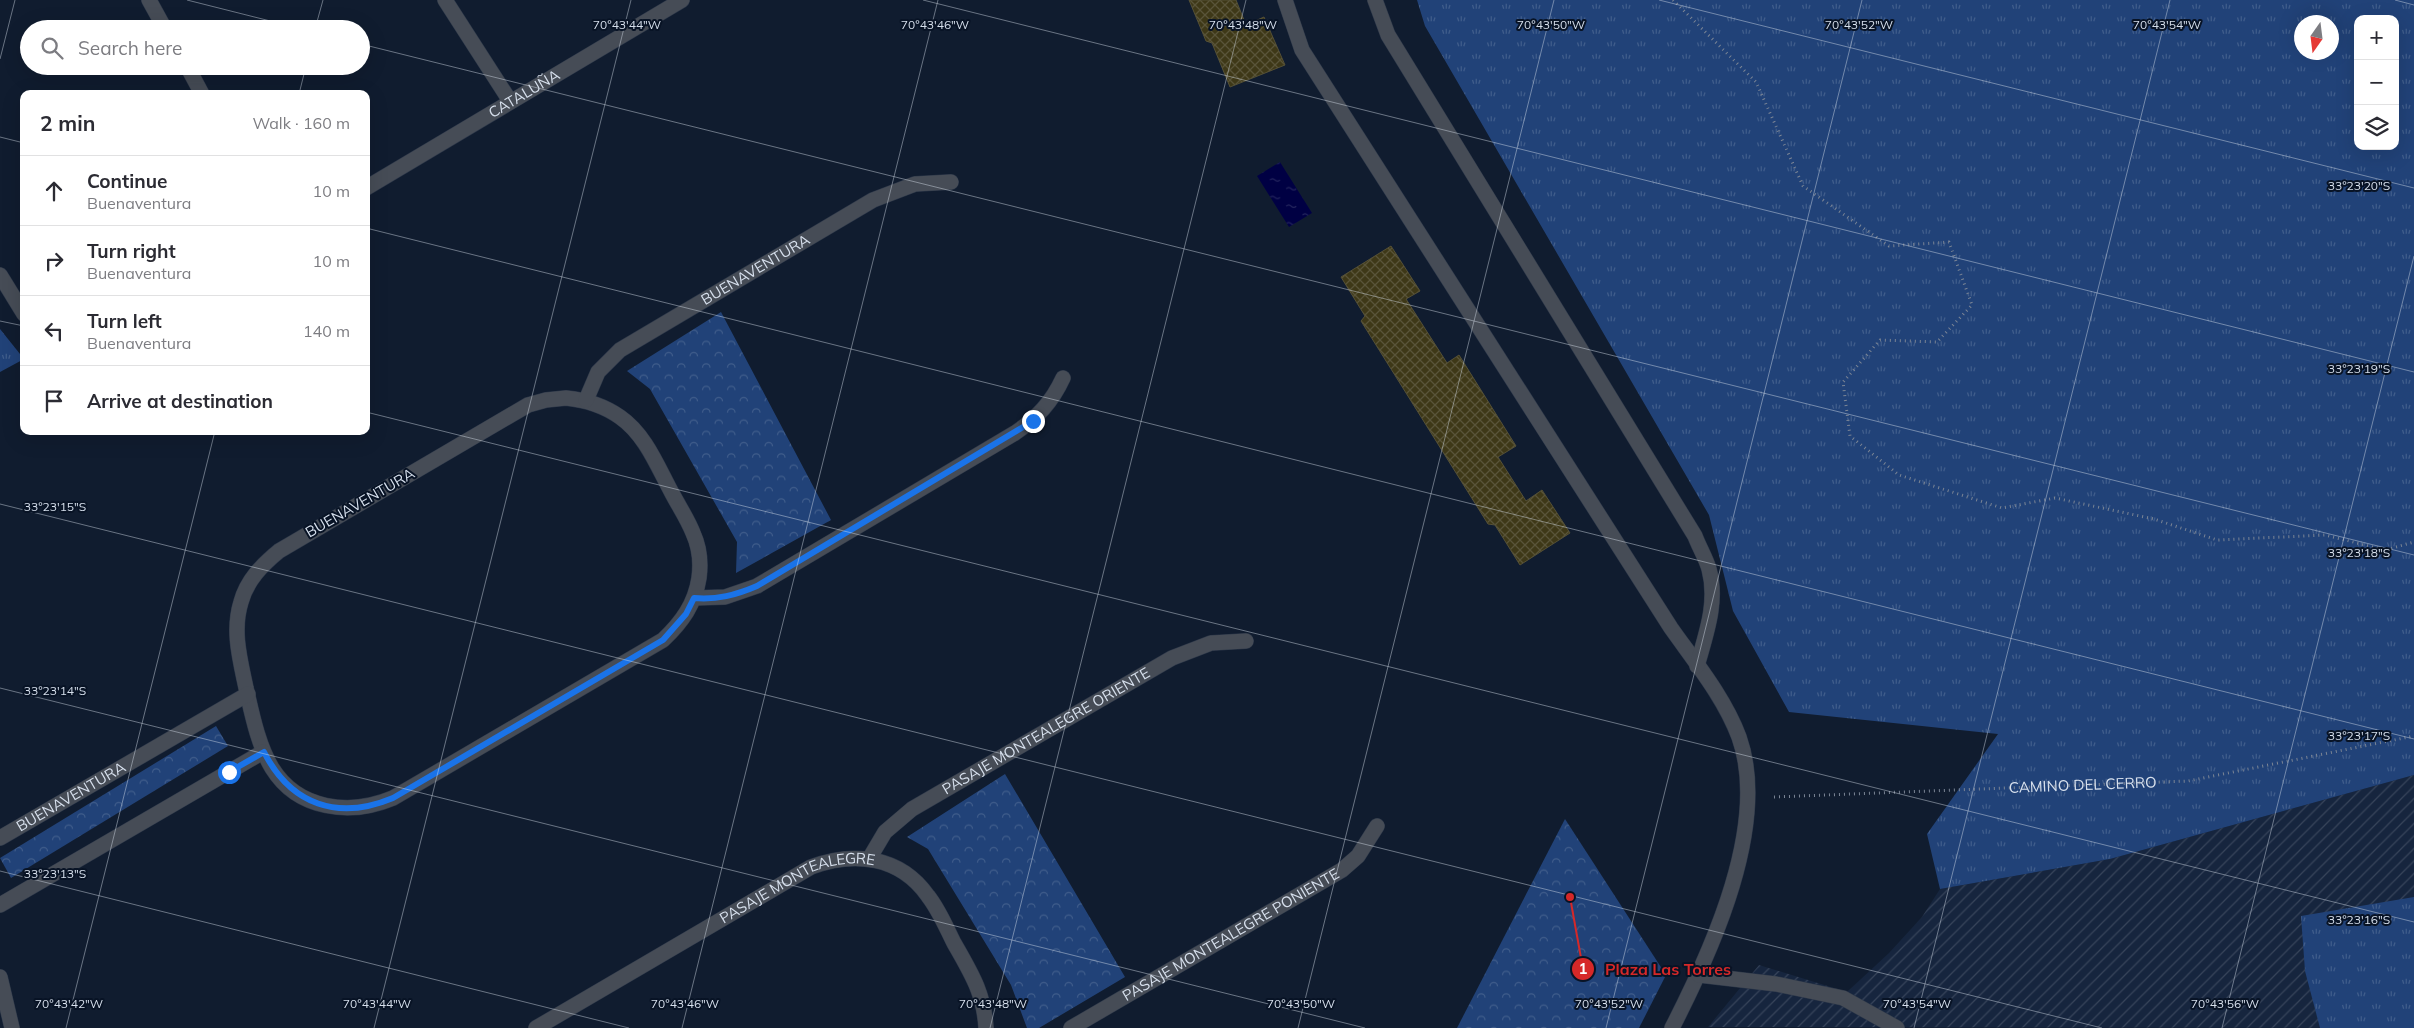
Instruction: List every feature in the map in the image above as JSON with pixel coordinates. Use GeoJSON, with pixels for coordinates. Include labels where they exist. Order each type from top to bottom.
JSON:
{"type":"FeatureCollection","features":[{"type":"Feature","properties":{"kind":"street"},"geometry":{"type":"LineString","coordinates":[[149,0],[160,20]]}},
{"type":"Feature","properties":{"kind":"street"},"geometry":{"type":"LineString","coordinates":[[445,0],[510,101]]}},
{"type":"Feature","properties":{"kind":"street","name":"CATALUÑA"},"geometry":{"type":"LineString","coordinates":[[370,186],[682,0]]}},
{"type":"Feature","properties":{"kind":"street"},"geometry":{"type":"LineString","coordinates":[[1285,0],[1302,50],[1670,628],[1729,713],[1740,738],[1749,784],[1742,847],[1716,935],[1699,975],[1672,1028]]}},
{"type":"Feature","properties":{"kind":"street"},"geometry":{"type":"LineString","coordinates":[[1375,0],[1388,35],[1694,536],[1709,568],[1712,590],[1711,616],[1697,666]]}},
{"type":"Feature","properties":{"kind":"street"},"geometry":{"type":"LineString","coordinates":[[192,75],[200,90]]}},
{"type":"Feature","properties":{"kind":"street","name":"BUENAVENTURA"},"geometry":{"type":"LineString","coordinates":[[586,400],[598,372],[620,350],[873,200],[914,184],[951,182]]}},
{"type":"Feature","properties":{"kind":"street"},"geometry":{"type":"LineString","coordinates":[[2,284],[20,309]]}},
{"type":"Feature","properties":{"kind":"street"},"geometry":{"type":"LineString","coordinates":[[694,598],[710,599],[725,597],[757,586],[1006,438],[1033,421],[1048,405],[1063,378]]}},
{"type":"Feature","properties":{"kind":"street","name":"BUENAVENTURA"},"geometry":{"type":"LineString","coordinates":[[566,398],[586,400],[604,407],[620,417],[635,430],[646,445],[693,533],[699,554],[699,577],[694,598],[686,614],[663,640],[401,793],[374,806],[354,809],[334,808],[314,803],[284,783],[272,769],[264,752],[248,694],[236,636],[237,617],[241,600],[250,581],[263,564],[279,551],[528,405],[546,400],[566,398]]}},
{"type":"Feature","properties":{"kind":"street","name":"PASAJE MONTEALEGRE ORIENTE"},"geometry":{"type":"LineString","coordinates":[[869,859],[885,832],[912,809],[1172,658],[1211,643],[1246,641]]}},
{"type":"Feature","properties":{"kind":"street","name":"BUENAVENTURA"},"geometry":{"type":"LineString","coordinates":[[0,838],[248,694]]}},
{"type":"Feature","properties":{"kind":"street"},"geometry":{"type":"LineString","coordinates":[[0,906],[264,752]]}},
{"type":"Feature","properties":{"kind":"street","name":"PASAJE MONTEALEGRE PONIENTE"},"geometry":{"type":"LineString","coordinates":[[1071,1028],[1335,874],[1358,856],[1377,826]]}},
{"type":"Feature","properties":{"kind":"street","name":"PASAJE MONTEALEGRE"},"geometry":{"type":"LineString","coordinates":[[536,1028],[811,867],[830,860],[849,857],[869,859],[903,872],[929,896],[980,989],[985,1010],[986,1028]]}},
{"type":"Feature","properties":{"kind":"street"},"geometry":{"type":"LineString","coordinates":[[1699,975],[1776,984],[1843,998],[1897,1028]]}},
{"type":"Feature","properties":{"kind":"street"},"geometry":{"type":"LineString","coordinates":[[0,977],[12,1028]]}},
{"type":"Feature","properties":{"kind":"path"},"geometry":{"type":"LineString","coordinates":[[1673,0],[1756,82],[1803,186],[1889,246],[1949,242],[1972,305],[1937,342],[1880,340],[1843,382],[1850,436],[1899,475],[2002,508],[2055,498],[2154,519],[2217,540],[2325,535],[2385,550],[2414,542]]}},
{"type":"Feature","properties":{"kind":"path","name":"CAMINO DEL CERRO"},"geometry":{"type":"LineString","coordinates":[[1748,799],[1792,795],[2188,781],[2414,736]]}},
{"type":"Feature","properties":{"kind":"shaded area"},"geometry":{"type":"Polygon","coordinates":[[[2414,775],[2414,1028],[1708,1027],[1759,965],[1847,992],[1889,953],[1922,917],[1940,889],[2110,859],[2414,775]]]}},
{"type":"Feature","properties":{"kind":"green space"},"geometry":{"type":"Polygon","coordinates":[[[1417,0],[2414,0],[2414,775],[2110,859],[1940,889],[1927,834],[1998,734],[1789,712],[1733,611],[1709,515],[1425,26],[1417,0]]]}},
{"type":"Feature","properties":{"kind":"green space"},"geometry":{"type":"Polygon","coordinates":[[[721,312],[831,520],[736,573],[737,542],[650,389],[627,371],[721,312]]]}},
{"type":"Feature","properties":{"kind":"green space"},"geometry":{"type":"Polygon","coordinates":[[[0,329],[20,354],[20,361],[0,372],[0,329]]]}},
{"type":"Feature","properties":{"kind":"green space"},"geometry":{"type":"Polygon","coordinates":[[[216,726],[228,746],[11,878],[0,858],[216,726]]]}},
{"type":"Feature","properties":{"kind":"green space"},"geometry":{"type":"Polygon","coordinates":[[[1005,774],[1125,977],[1039,1028],[1027,1028],[1011,985],[928,849],[907,837],[1005,774]]]}},
{"type":"Feature","properties":{"kind":"green space"},"geometry":{"type":"Polygon","coordinates":[[[1565,819],[1666,975],[1639,1028],[1457,1028],[1565,819]]]}},
{"type":"Feature","properties":{"kind":"green space"},"geometry":{"type":"Polygon","coordinates":[[[2414,897],[2414,1028],[2320,1028],[2305,971],[2301,916],[2414,897]]]}},
{"type":"Feature","properties":{"kind":"water"},"geometry":{"type":"Polygon","coordinates":[[[1280,162],[1312,213],[1289,227],[1257,176],[1280,162]]]}},
{"type":"Feature","properties":{"kind":"building"},"geometry":{"type":"Polygon","coordinates":[[[1189,0],[1236,0],[1246,25],[1264,17],[1285,65],[1230,87],[1212,43],[1206,41],[1189,0]]]}},
{"type":"Feature","properties":{"kind":"building"},"geometry":{"type":"Polygon","coordinates":[[[1391,246],[1420,291],[1406,299],[1447,363],[1459,355],[1516,446],[1498,457],[1526,501],[1542,490],[1570,533],[1520,565],[1495,525],[1488,524],[1361,321],[1365,316],[1341,277],[1391,246]]]}},
{"type":"Feature","properties":{"kind":"place","name":"Plaza Las Torres"},"geometry":{"type":"Point","coordinates":[1570,897]}},
{"type":"Feature","properties":{"kind":"route"},"geometry":{"type":"LineString","coordinates":[[229,772],[264,752],[272,769],[284,783],[314,803],[334,808],[354,809],[374,806],[393,798],[663,640],[676,628],[694,598],[710,599],[725,597],[757,586],[1033,421]]}}]}
